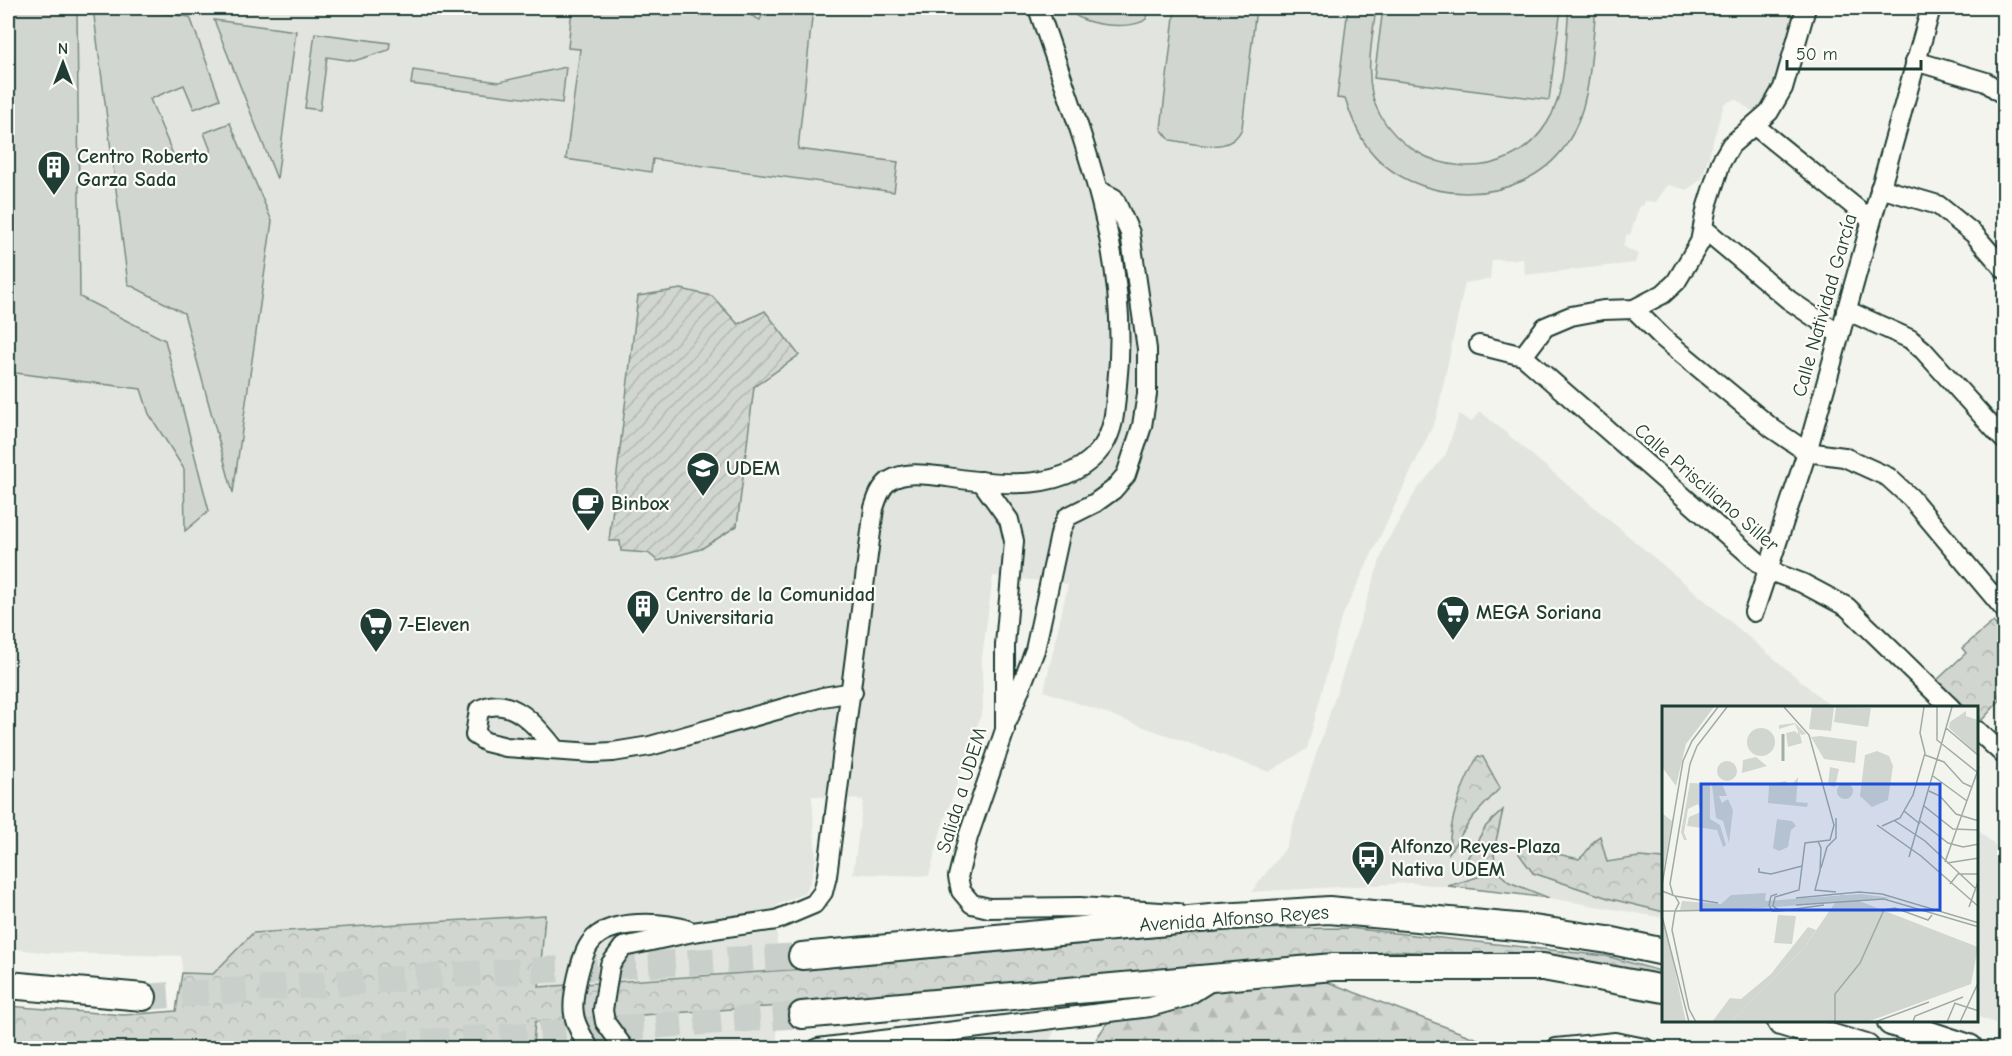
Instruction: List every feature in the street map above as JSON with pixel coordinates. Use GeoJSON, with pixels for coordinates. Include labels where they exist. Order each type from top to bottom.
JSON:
{"type":"FeatureCollection","features":[{"type":"Feature","properties":{"kind":"main road","name":"Avenida Alfonso Reyes"},"geometry":{"type":"LineString","coordinates":[[802,956],[1221,917],[1329,910],[1527,928],[1608,940],[1662,952]]}},
{"type":"Feature","properties":{"kind":"main road"},"geometry":{"type":"LineString","coordinates":[[802,1015],[1333,967],[1543,967],[1662,989]]}},
{"type":"Feature","properties":{"kind":"main road"},"geometry":{"type":"LineString","coordinates":[[8,985],[143,997]]}},
{"type":"Feature","properties":{"kind":"main road"},"geometry":{"type":"LineString","coordinates":[[1784,1023],[1866,1048]]}},
{"type":"Feature","properties":{"kind":"main road"},"geometry":{"type":"LineString","coordinates":[[1894,1023],[1969,1048]]}},
{"type":"Feature","properties":{"kind":"street"},"geometry":{"type":"LineString","coordinates":[[624,1048],[605,1022],[604,1000],[610,965],[622,947],[630,943],[693,932],[776,921],[814,904],[823,892],[853,692],[874,508],[879,493],[889,482],[909,475],[981,481],[1034,482],[1065,476],[1083,467],[1090,460],[1102,446],[1113,426],[1122,346],[1117,281],[1100,191],[1038,8]]}},
{"type":"Feature","properties":{"kind":"street"},"geometry":{"type":"LineString","coordinates":[[1479,345],[1523,356],[1545,327],[1571,316],[1603,310],[1634,309],[1663,294],[1676,282],[1692,258],[1703,228],[1707,206],[1721,162],[1731,145],[1769,112],[1783,88],[1806,8]]}},
{"type":"Feature","properties":{"kind":"street","name":"Calle Natividad García"},"geometry":{"type":"LineString","coordinates":[[1754,612],[1807,452],[1931,8]]}},
{"type":"Feature","properties":{"kind":"street"},"geometry":{"type":"LineString","coordinates":[[1916,61],[1986,82],[2004,95]]}},
{"type":"Feature","properties":{"kind":"street"},"geometry":{"type":"LineString","coordinates":[[1755,126],[1871,220]]}},
{"type":"Feature","properties":{"kind":"street"},"geometry":{"type":"LineString","coordinates":[[1880,188],[1938,205],[1974,234],[2004,269]]}},
{"type":"Feature","properties":{"kind":"street"},"geometry":{"type":"LineString","coordinates":[[1005,730],[1035,650],[1061,530],[1067,517],[1113,490],[1126,475],[1142,426],[1147,394],[1147,349],[1130,232],[1114,198],[1100,191]]}},
{"type":"Feature","properties":{"kind":"street"},"geometry":{"type":"LineString","coordinates":[[1703,228],[1789,300],[1839,334]]}},
{"type":"Feature","properties":{"kind":"street"},"geometry":{"type":"LineString","coordinates":[[1634,309],[1663,338],[1773,429],[1807,452],[1844,458],[1888,477],[1911,498],[2004,609]]}},
{"type":"Feature","properties":{"kind":"street"},"geometry":{"type":"LineString","coordinates":[[1846,310],[1910,339],[1923,350],[2004,440]]}},
{"type":"Feature","properties":{"kind":"street","name":"Calle Prisciliano Siller"},"geometry":{"type":"LineString","coordinates":[[1523,356],[1767,570],[1802,583],[1847,608],[1949,706]]}},
{"type":"Feature","properties":{"kind":"street","name":"Salida a UDEM"},"geometry":{"type":"LineString","coordinates":[[981,481],[1009,520],[1014,541],[1005,645],[1005,730],[974,818],[958,877],[964,897],[972,904],[989,908],[1080,907],[1221,917]]}},
{"type":"Feature","properties":{"kind":"street"},"geometry":{"type":"LineString","coordinates":[[555,749],[593,753],[650,746],[823,697],[853,692]]}},
{"type":"Feature","properties":{"kind":"street"},"geometry":{"type":"LineString","coordinates":[[1979,733],[2004,755]]}},
{"type":"Feature","properties":{"kind":"street"},"geometry":{"type":"LineString","coordinates":[[589,1048],[574,1014],[579,973],[591,941],[603,933],[627,925],[672,925],[693,932]]}},
{"type":"Feature","properties":{"kind":"street"},"geometry":{"type":"LineString","coordinates":[[818,1048],[1150,1007],[1186,997],[1217,978]]}},
{"type":"Feature","properties":{"kind":"street"},"geometry":{"type":"LineString","coordinates":[[1556,1048],[1615,1042],[1646,1048]]}},
{"type":"Feature","properties":{"kind":"shaded area","name":"UDEM"},"geometry":{"type":"Polygon","coordinates":[[[8,8],[1795,8],[1772,93],[1757,115],[1735,99],[1724,104],[1702,179],[1687,190],[1668,185],[1656,202],[1645,201],[1643,206],[1640,205],[1630,235],[1627,234],[1623,246],[1638,254],[1635,263],[1525,275],[1523,259],[1492,260],[1490,279],[1465,283],[1436,419],[1341,619],[1307,749],[1269,772],[1044,691],[1068,584],[993,576],[982,658],[983,709],[942,827],[929,876],[853,874],[863,800],[812,796],[816,858],[811,880],[805,893],[777,905],[777,1048],[172,1048],[182,973],[181,956],[48,953],[8,948],[8,8]]]}},
{"type":"Feature","properties":{"kind":"shaded area"},"geometry":{"type":"Polygon","coordinates":[[[1480,411],[1831,706],[1662,706],[1662,918],[1549,898],[1412,883],[1251,892],[1285,849],[1385,545],[1416,491],[1446,454],[1459,414],[1471,422],[1480,411]]]}},
{"type":"Feature","properties":{"kind":"shaded area"},"geometry":{"type":"Polygon","coordinates":[[[1979,831],[2004,853],[2004,1026],[1979,1017],[1979,831]]]}},
{"type":"Feature","properties":{"kind":"shaded area"},"geometry":{"type":"Polygon","coordinates":[[[1056,1028],[1046,1048],[863,1048],[1056,1028]]]}},
{"type":"Feature","properties":{"kind":"green space"},"geometry":{"type":"Polygon","coordinates":[[[8,8],[77,8],[80,297],[165,340],[209,511],[185,531],[184,469],[149,414],[141,389],[8,372],[8,8]]]}},
{"type":"Feature","properties":{"kind":"green space"},"geometry":{"type":"Polygon","coordinates":[[[93,8],[117,8],[190,17],[220,99],[194,109],[184,85],[150,99],[177,164],[211,151],[204,133],[230,123],[272,221],[233,493],[184,313],[128,284],[93,8]]]}},
{"type":"Feature","properties":{"kind":"green space"},"geometry":{"type":"Polygon","coordinates":[[[572,8],[736,8],[760,20],[765,8],[813,8],[798,149],[898,162],[894,192],[653,159],[651,172],[566,159],[580,49],[568,48],[572,8]]]}},
{"type":"Feature","properties":{"kind":"green space"},"geometry":{"type":"Polygon","coordinates":[[[1069,8],[1151,8],[1146,19],[1139,23],[1118,26],[1093,23],[1082,19],[1069,8]]]}},
{"type":"Feature","properties":{"kind":"green space"},"geometry":{"type":"Polygon","coordinates":[[[1175,8],[1256,8],[1242,128],[1237,137],[1221,145],[1200,145],[1170,140],[1161,129],[1175,8]]]}},
{"type":"Feature","properties":{"kind":"green space"},"geometry":{"type":"Polygon","coordinates":[[[1348,8],[1376,8],[1370,76],[1374,103],[1380,115],[1396,136],[1416,151],[1438,161],[1462,166],[1487,165],[1510,157],[1530,143],[1547,123],[1554,111],[1562,82],[1569,8],[1596,8],[1586,97],[1575,130],[1566,145],[1547,166],[1523,181],[1495,190],[1466,193],[1437,190],[1410,181],[1386,166],[1366,145],[1345,99],[1337,98],[1348,8]]]}},
{"type":"Feature","properties":{"kind":"green space"},"geometry":{"type":"Polygon","coordinates":[[[1383,8],[1561,8],[1549,100],[1374,78],[1383,8]]]}},
{"type":"Feature","properties":{"kind":"green space"},"geometry":{"type":"Polygon","coordinates":[[[214,20],[296,31],[277,179],[214,20]]]}},
{"type":"Feature","properties":{"kind":"green space"},"geometry":{"type":"Polygon","coordinates":[[[315,33],[390,43],[389,50],[354,61],[327,57],[320,110],[305,108],[315,33]]]}},
{"type":"Feature","properties":{"kind":"green space"},"geometry":{"type":"Polygon","coordinates":[[[566,67],[562,103],[411,84],[413,70],[499,82],[566,67]]]}},
{"type":"Feature","properties":{"kind":"green space"},"geometry":{"type":"Polygon","coordinates":[[[681,289],[712,296],[738,324],[765,311],[799,355],[754,387],[737,526],[701,549],[658,561],[648,553],[621,551],[620,541],[609,541],[638,296],[681,289]]]}},
{"type":"Feature","properties":{"kind":"green space"},"geometry":{"type":"Polygon","coordinates":[[[1993,622],[2004,633],[2004,696],[1982,720],[1979,718],[1979,706],[1965,706],[1935,682],[1966,653],[1962,648],[1993,622]]]}},
{"type":"Feature","properties":{"kind":"green space"},"geometry":{"type":"Polygon","coordinates":[[[1478,756],[1483,757],[1500,788],[1472,818],[1449,853],[1451,828],[1458,803],[1478,756]]]}},
{"type":"Feature","properties":{"kind":"green space"},"geometry":{"type":"Polygon","coordinates":[[[1503,810],[1494,850],[1495,868],[1458,874],[1486,826],[1503,810]]]}},
{"type":"Feature","properties":{"kind":"green space"},"geometry":{"type":"Polygon","coordinates":[[[1600,836],[1607,862],[1639,857],[1662,859],[1662,912],[1611,899],[1533,873],[1519,854],[1518,845],[1579,859],[1600,836]]]}},
{"type":"Feature","properties":{"kind":"green space"},"geometry":{"type":"Polygon","coordinates":[[[1497,871],[1509,882],[1549,898],[1448,886],[1497,871]]]}},
{"type":"Feature","properties":{"kind":"green space"},"geometry":{"type":"Polygon","coordinates":[[[545,915],[539,987],[847,966],[1244,929],[1349,928],[1606,956],[1662,971],[1662,978],[1588,961],[1396,951],[888,999],[535,1022],[533,1044],[475,1048],[171,1048],[170,1046],[8,1048],[8,1006],[124,1015],[176,1011],[182,973],[213,974],[253,933],[545,915]]]}},
{"type":"Feature","properties":{"kind":"green space"},"geometry":{"type":"Polygon","coordinates":[[[1175,924],[1501,1048],[1090,1048],[1175,924]]]}},
{"type":"Feature","properties":{"kind":"tunnel"},"geometry":{"type":"LineString","coordinates":[[143,997],[469,974],[802,956]]}},
{"type":"Feature","properties":{"kind":"tunnel"},"geometry":{"type":"LineString","coordinates":[[345,1048],[802,1015]]}},
{"type":"Feature","properties":{"kind":"place","name":"Centro Roberto Garza Sada"},"geometry":{"type":"Point","coordinates":[54,196]}},
{"type":"Feature","properties":{"kind":"place","name":"UDEM"},"geometry":{"type":"Point","coordinates":[703,497]}},
{"type":"Feature","properties":{"kind":"place","name":"Binbox"},"geometry":{"type":"Point","coordinates":[588,532]}},
{"type":"Feature","properties":{"kind":"place","name":"Centro de la Comunidad Universitaria"},"geometry":{"type":"Point","coordinates":[643,635]}},
{"type":"Feature","properties":{"kind":"place","name":"MEGA Soriana"},"geometry":{"type":"Point","coordinates":[1453,641]}},
{"type":"Feature","properties":{"kind":"place","name":"7-Eleven"},"geometry":{"type":"Point","coordinates":[376,653]}},
{"type":"Feature","properties":{"kind":"place","name":"Alfonzo Reyes-Plaza Nativa UDEM"},"geometry":{"type":"Point","coordinates":[1368,886]}}]}
